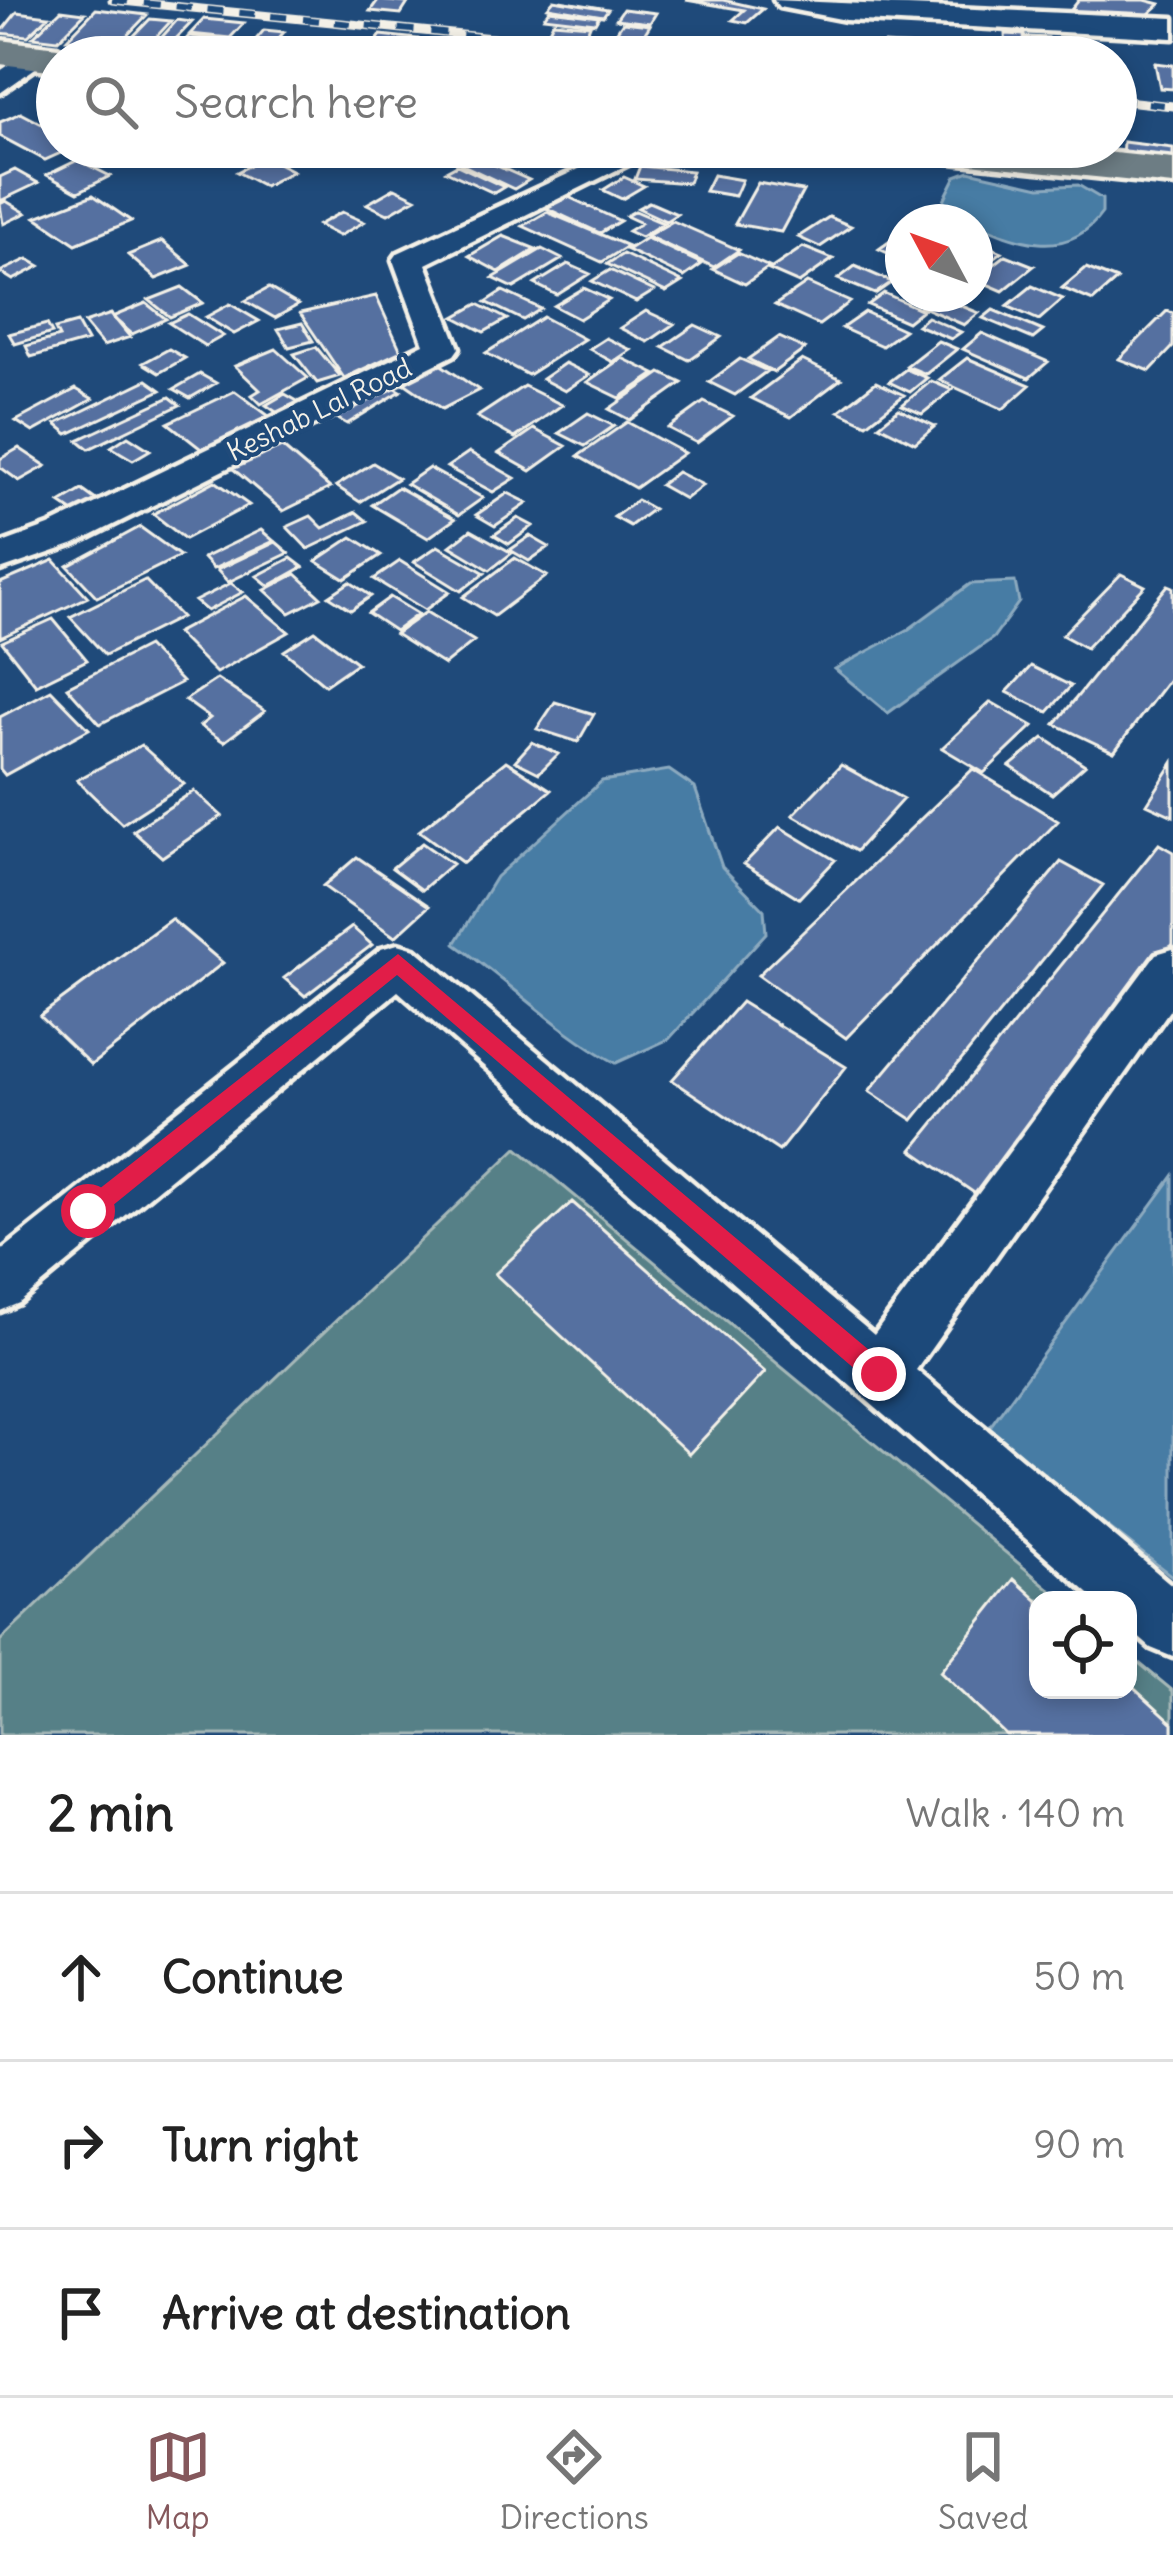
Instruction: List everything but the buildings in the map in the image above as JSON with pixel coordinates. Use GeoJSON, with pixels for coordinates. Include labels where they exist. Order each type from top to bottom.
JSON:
{"type":"FeatureCollection","features":[{"type":"Feature","properties":{"kind":"highway"},"geometry":{"type":"LineString","coordinates":[[1134,168],[1173,172]]}},
{"type":"Feature","properties":{"kind":"street"},"geometry":{"type":"LineString","coordinates":[[790,0],[1173,28]]}},
{"type":"Feature","properties":{"kind":"street"},"geometry":{"type":"LineString","coordinates":[[0,86],[31,56]]}},
{"type":"Feature","properties":{"kind":"street","name":"Keshab Lal Road"},"geometry":{"type":"LineString","coordinates":[[0,557],[62,535],[442,348],[409,260],[604,168]]}},
{"type":"Feature","properties":{"kind":"street"},"geometry":{"type":"LineString","coordinates":[[0,1285],[398,963],[1173,1625]]}},
{"type":"Feature","properties":{"kind":"street"},"geometry":{"type":"LineString","coordinates":[[879,1374],[1173,968]]}},
{"type":"Feature","properties":{"kind":"green space"},"geometry":{"type":"Polygon","coordinates":[[[517,1148],[1052,1591],[1029,1591],[1029,1699],[1137,1699],[1137,1661],[1173,1691],[1173,1735],[0,1735],[0,1641],[517,1148]]]}},
{"type":"Feature","properties":{"kind":"water"},"geometry":{"type":"Polygon","coordinates":[[[969,171],[1040,187],[1078,185],[1102,199],[1102,213],[1073,238],[1056,243],[1022,240],[993,230],[993,204],[947,204],[944,200],[956,176],[969,171]]]}},
{"type":"Feature","properties":{"kind":"water"},"geometry":{"type":"Polygon","coordinates":[[[1015,582],[1019,602],[993,638],[888,713],[835,669],[909,629],[970,584],[1015,582]]]}},
{"type":"Feature","properties":{"kind":"water"},"geometry":{"type":"Polygon","coordinates":[[[669,770],[695,788],[722,867],[764,910],[766,933],[669,1039],[616,1063],[455,944],[496,877],[602,781],[669,770]]]}},
{"type":"Feature","properties":{"kind":"water"},"geometry":{"type":"Polygon","coordinates":[[[1173,1176],[1173,1577],[986,1432],[1173,1176]]]}},
{"type":"Feature","properties":{"kind":"railway"},"geometry":{"type":"LineString","coordinates":[[112,0],[472,36]]}},
{"type":"Feature","properties":{"kind":"railway"},"geometry":{"type":"LineString","coordinates":[[1137,102],[1173,106]]}},
{"type":"Feature","properties":{"kind":"route"},"geometry":{"type":"LineString","coordinates":[[88,1211],[398,963],[879,1374]]}}]}
